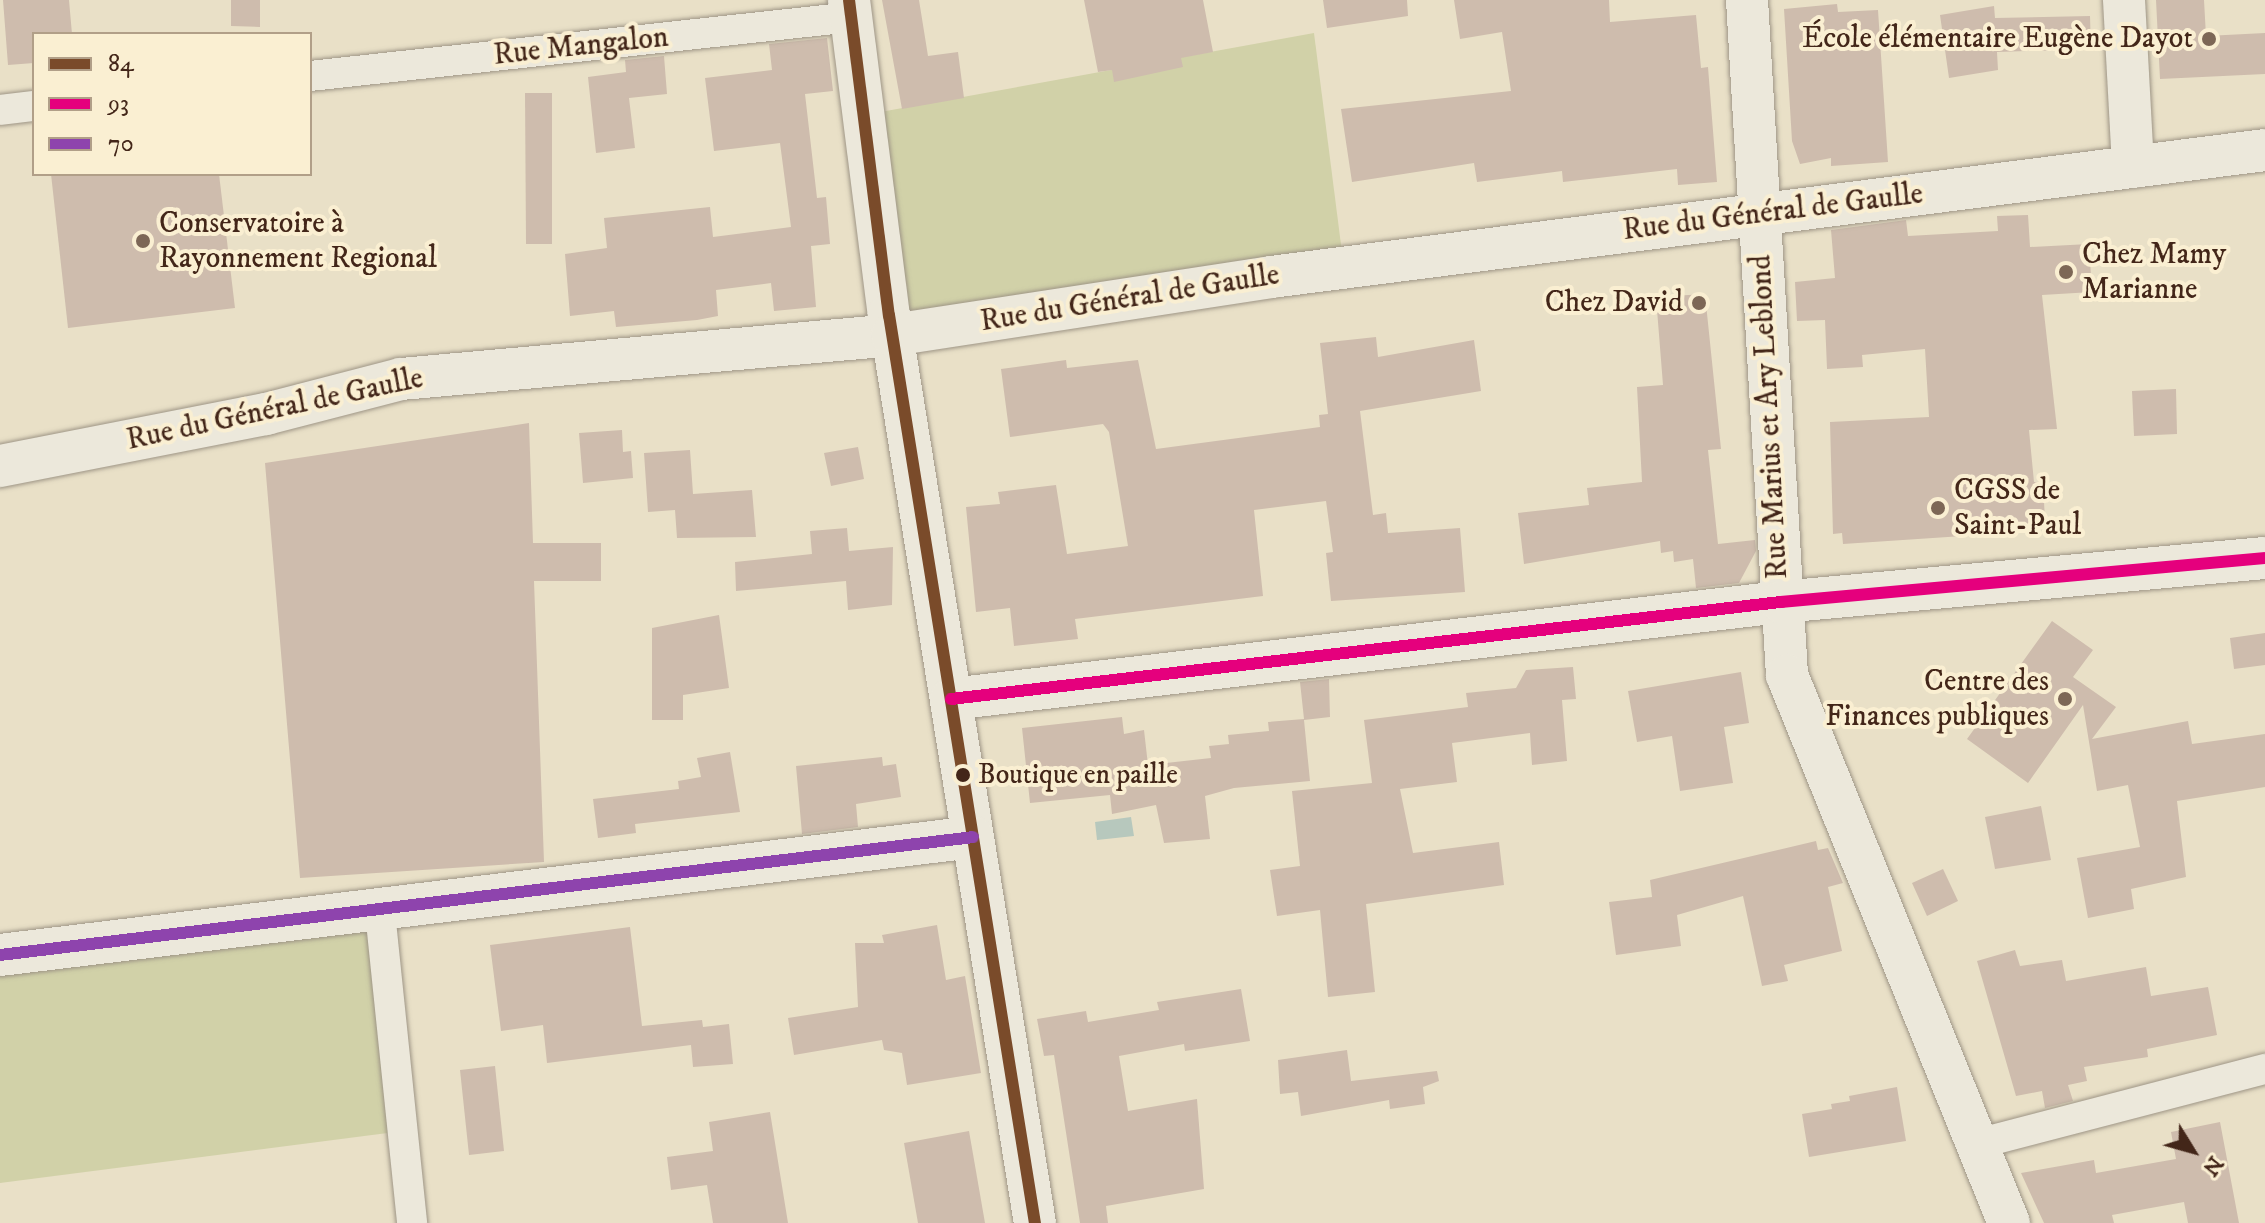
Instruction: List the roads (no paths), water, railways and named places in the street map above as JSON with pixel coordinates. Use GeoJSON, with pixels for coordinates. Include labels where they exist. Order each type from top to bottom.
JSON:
{"type":"FeatureCollection","features":[{"type":"Feature","properties":{"kind":"street","name":"Rue Marius et Ary Leblond"},"geometry":{"type":"LineString","coordinates":[[1747,0],[1787,675],[2009,1223]]}},
{"type":"Feature","properties":{"kind":"street"},"geometry":{"type":"LineString","coordinates":[[2124,0],[2133,167]]}},
{"type":"Feature","properties":{"kind":"street"},"geometry":{"type":"LineString","coordinates":[[850,9],[892,335],[1035,1223]]}},
{"type":"Feature","properties":{"kind":"street","name":"Rue Mangalon"},"geometry":{"type":"LineString","coordinates":[[312,76],[850,9]]}},
{"type":"Feature","properties":{"kind":"street"},"geometry":{"type":"LineString","coordinates":[[0,110],[32,106]]}},
{"type":"Feature","properties":{"kind":"street","name":"Rue du Général de Gaulle"},"geometry":{"type":"LineString","coordinates":[[0,466],[266,414],[401,379],[892,335],[1271,277],[2265,150]]}},
{"type":"Feature","properties":{"kind":"street"},"geometry":{"type":"LineString","coordinates":[[951,699],[1781,602],[2265,558]]}},
{"type":"Feature","properties":{"kind":"street"},"geometry":{"type":"LineString","coordinates":[[0,955],[380,912],[973,837]]}},
{"type":"Feature","properties":{"kind":"street"},"geometry":{"type":"LineString","coordinates":[[380,912],[412,1223]]}},
{"type":"Feature","properties":{"kind":"street"},"geometry":{"type":"LineString","coordinates":[[1977,1144],[2265,1069]]}},
{"type":"Feature","properties":{"kind":"place","name":"École élémentaire Eugène Dayot"},"geometry":{"type":"Point","coordinates":[2209,39]}},
{"type":"Feature","properties":{"kind":"place","name":"Conservatoire à Rayonnement Regional"},"geometry":{"type":"Point","coordinates":[143,241]}},
{"type":"Feature","properties":{"kind":"place","name":"Chez Mamy Marianne"},"geometry":{"type":"Point","coordinates":[2066,272]}},
{"type":"Feature","properties":{"kind":"place","name":"Chez David"},"geometry":{"type":"Point","coordinates":[1699,303]}},
{"type":"Feature","properties":{"kind":"place","name":"CGSS de Saint-Paul"},"geometry":{"type":"Point","coordinates":[1938,508]}},
{"type":"Feature","properties":{"kind":"place","name":"Centre des Finances publiques"},"geometry":{"type":"Point","coordinates":[2065,699]}},
{"type":"Feature","properties":{"kind":"place","name":"Boutique en paille"},"geometry":{"type":"Point","coordinates":[963,775]}}]}
